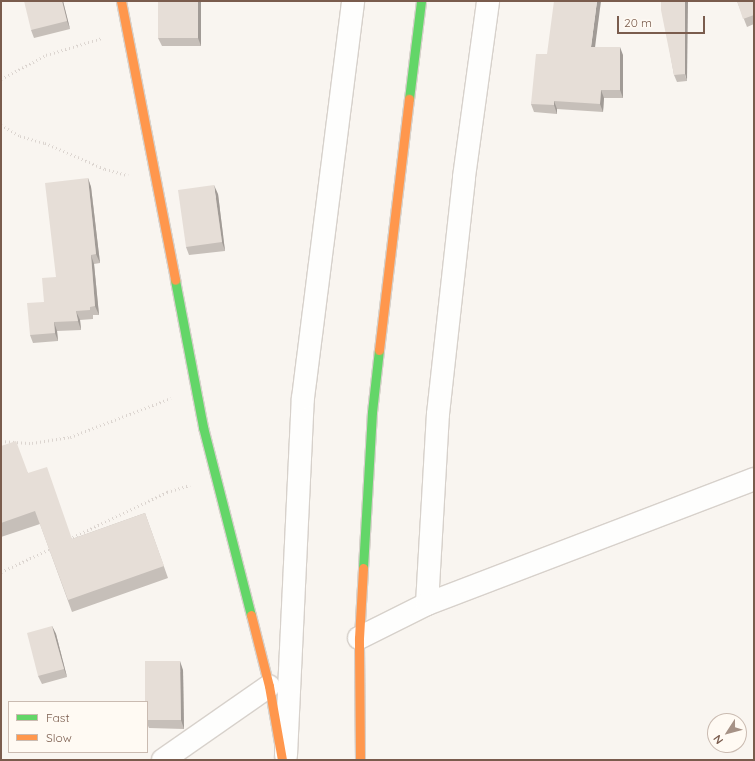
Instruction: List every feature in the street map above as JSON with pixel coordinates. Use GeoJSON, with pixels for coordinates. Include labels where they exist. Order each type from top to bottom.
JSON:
{"type":"FeatureCollection","features":[{"type":"Feature","properties":{"kind":"street"},"geometry":{"type":"LineString","coordinates":[[121,1],[196,389],[216,477],[269,686],[282,760]]}},
{"type":"Feature","properties":{"kind":"street"},"geometry":{"type":"LineString","coordinates":[[286,760],[303,398],[353,1]]}},
{"type":"Feature","properties":{"kind":"street"},"geometry":{"type":"LineString","coordinates":[[360,760],[359,638],[372,412],[421,1]]}},
{"type":"Feature","properties":{"kind":"street"},"geometry":{"type":"LineString","coordinates":[[427,604],[438,414],[464,177],[488,1]]}},
{"type":"Feature","properties":{"kind":"street"},"geometry":{"type":"LineString","coordinates":[[359,638],[427,604],[754,479]]}},
{"type":"Feature","properties":{"kind":"street"},"geometry":{"type":"LineString","coordinates":[[163,760],[269,686]]}},
{"type":"Feature","properties":{"kind":"path"},"geometry":{"type":"LineString","coordinates":[[1,79],[46,56],[126,31]]}},
{"type":"Feature","properties":{"kind":"path"},"geometry":{"type":"LineString","coordinates":[[1,125],[20,136],[64,149],[105,169],[156,183]]}},
{"type":"Feature","properties":{"kind":"path"},"geometry":{"type":"LineString","coordinates":[[1,441],[32,443],[70,437],[196,389]]}},
{"type":"Feature","properties":{"kind":"path"},"geometry":{"type":"LineString","coordinates":[[62,543],[167,492],[216,477]]}},
{"type":"Feature","properties":{"kind":"path"},"geometry":{"type":"LineString","coordinates":[[1,572],[56,546]]}},
{"type":"Feature","properties":{"kind":"building"},"geometry":{"type":"Polygon","coordinates":[[[24,1],[62,1],[67,21],[31,30],[24,1]]]}},
{"type":"Feature","properties":{"kind":"building"},"geometry":{"type":"Polygon","coordinates":[[[158,1],[198,1],[198,38],[158,38],[158,1]]]}},
{"type":"Feature","properties":{"kind":"building"},"geometry":{"type":"Polygon","coordinates":[[[554,1],[597,1],[591,47],[620,47],[620,90],[601,90],[600,104],[554,101],[554,105],[531,104],[536,54],[547,54],[554,1]]]}},
{"type":"Feature","properties":{"kind":"building"},"geometry":{"type":"Polygon","coordinates":[[[661,1],[685,1],[685,74],[674,75],[661,10],[661,1]]]}},
{"type":"Feature","properties":{"kind":"building"},"geometry":{"type":"Polygon","coordinates":[[[737,1],[754,1],[754,15],[743,19],[737,1]]]}},
{"type":"Feature","properties":{"kind":"building"},"geometry":{"type":"Polygon","coordinates":[[[88,178],[96,254],[91,255],[95,306],[90,307],[90,310],[76,311],[78,321],[54,322],[55,333],[30,335],[27,303],[44,302],[42,278],[56,277],[45,183],[88,178]]]}},
{"type":"Feature","properties":{"kind":"building"},"geometry":{"type":"Polygon","coordinates":[[[214,185],[222,242],[186,247],[178,190],[214,185]]]}},
{"type":"Feature","properties":{"kind":"building"},"geometry":{"type":"Polygon","coordinates":[[[16,441],[28,473],[47,467],[72,539],[145,513],[164,566],[68,600],[35,511],[1,523],[1,446],[16,441]]]}},
{"type":"Feature","properties":{"kind":"building"},"geometry":{"type":"Polygon","coordinates":[[[52,626],[64,669],[38,676],[27,633],[52,626]]]}},
{"type":"Feature","properties":{"kind":"building"},"geometry":{"type":"Polygon","coordinates":[[[145,661],[180,661],[181,720],[148,720],[148,701],[145,701],[145,661]]]}},
{"type":"Feature","properties":{"kind":"traffic: fast"},"geometry":{"type":"LineString","coordinates":[[409,99],[421,1]]}},
{"type":"Feature","properties":{"kind":"traffic: fast"},"geometry":{"type":"LineString","coordinates":[[175,280],[203,427],[251,615]]}},
{"type":"Feature","properties":{"kind":"traffic: fast"},"geometry":{"type":"LineString","coordinates":[[363,568],[372,412],[379,350]]}},
{"type":"Feature","properties":{"kind":"traffic: slow"},"geometry":{"type":"LineString","coordinates":[[121,1],[175,280]]}},
{"type":"Feature","properties":{"kind":"traffic: slow"},"geometry":{"type":"LineString","coordinates":[[379,350],[409,99]]}},
{"type":"Feature","properties":{"kind":"traffic: slow"},"geometry":{"type":"LineString","coordinates":[[360,760],[359,638],[363,568]]}},
{"type":"Feature","properties":{"kind":"traffic: slow"},"geometry":{"type":"LineString","coordinates":[[251,615],[269,686],[282,760]]}}]}
